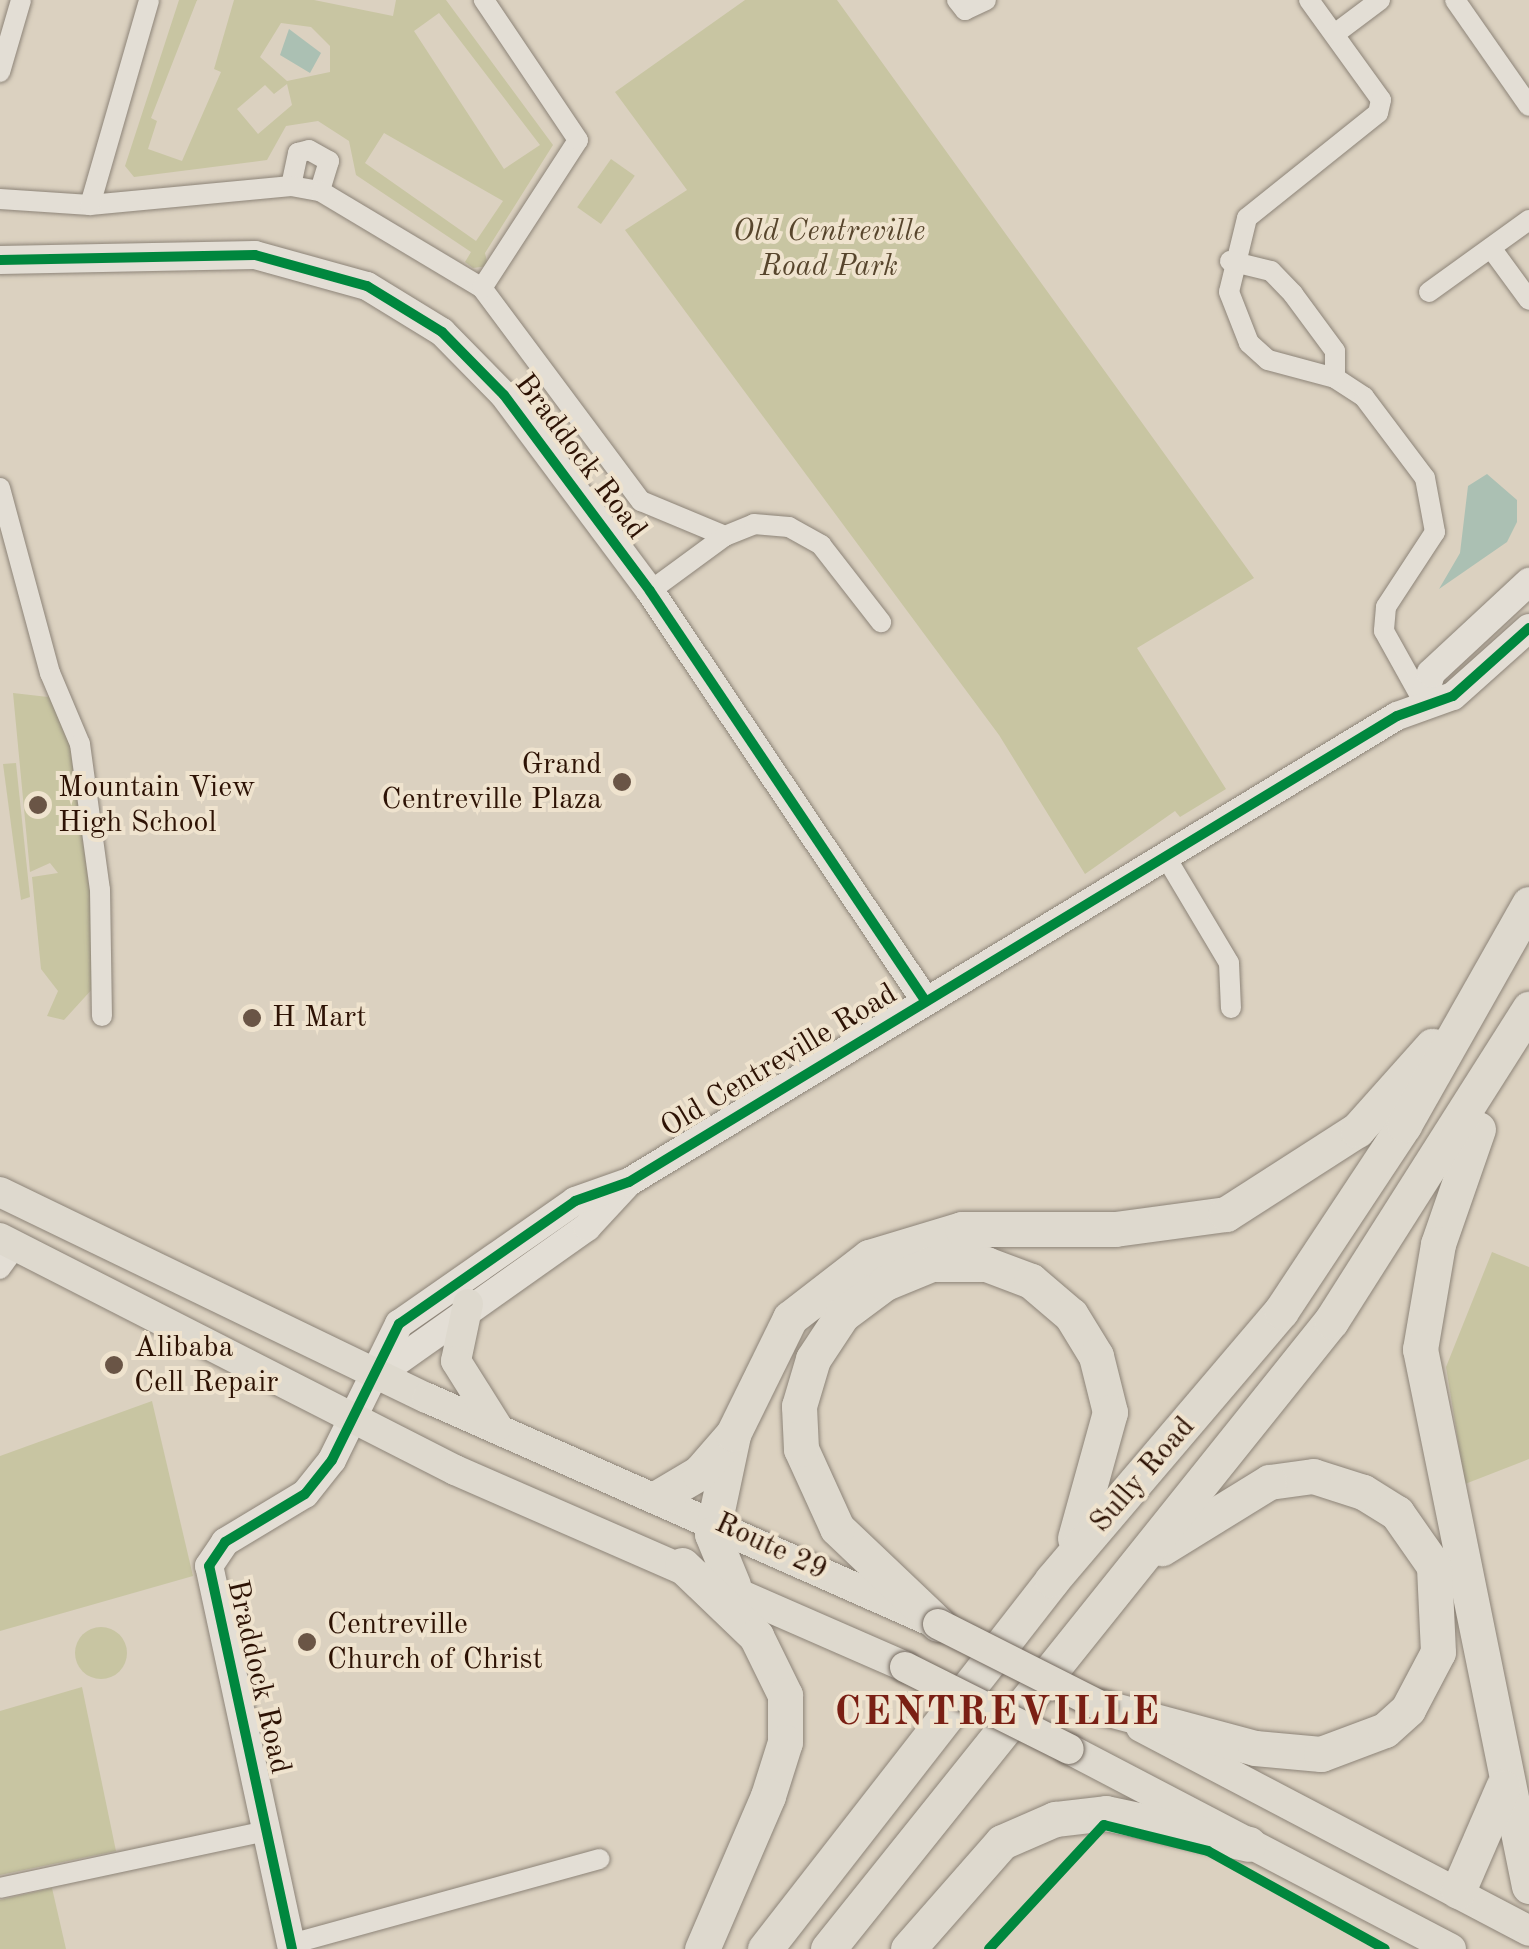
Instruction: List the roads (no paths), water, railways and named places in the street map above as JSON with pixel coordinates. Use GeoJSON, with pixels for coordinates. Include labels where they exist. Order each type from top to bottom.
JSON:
{"type":"FeatureCollection","features":[{"type":"Feature","properties":{"kind":"highway"},"geometry":{"type":"LineString","coordinates":[[733,1585],[718,1563],[712,1519],[733,1434],[780,1331],[817,1291],[869,1257],[962,1229],[1174,1223],[1261,1198],[1356,1130],[1488,979],[1529,904]]}},
{"type":"Feature","properties":{"kind":"highway","name":"Sully Road"},"geometry":{"type":"LineString","coordinates":[[764,1949],[1052,1580],[1282,1311],[1488,979]]}},
{"type":"Feature","properties":{"kind":"highway"},"geometry":{"type":"LineString","coordinates":[[1528,1011],[1457,1180],[1420,1349],[1442,1487],[1500,1718],[1503,1787],[1529,1886]]}},
{"type":"Feature","properties":{"kind":"highway","name":"Sully Road"},"geometry":{"type":"LineString","coordinates":[[828,1949],[1097,1604],[1331,1321],[1528,1011]]}},
{"type":"Feature","properties":{"kind":"highway"},"geometry":{"type":"LineString","coordinates":[[938,1624],[838,1528],[808,1476],[799,1429],[826,1336],[862,1298],[906,1272],[959,1262],[1020,1276],[1071,1315],[1096,1356],[1110,1412],[1107,1443],[1052,1580]]}},
{"type":"Feature","properties":{"kind":"highway"},"geometry":{"type":"LineString","coordinates":[[660,1496],[699,1472],[733,1434]]}},
{"type":"Feature","properties":{"kind":"highway"},"geometry":{"type":"LineString","coordinates":[[1097,1604],[1228,1500],[1313,1476],[1397,1513],[1434,1566],[1443,1598],[1427,1680],[1408,1710],[1354,1747],[1278,1752],[1102,1707]]}},
{"type":"Feature","properties":{"kind":"highway"},"geometry":{"type":"LineString","coordinates":[[682,1565],[756,1636],[785,1696],[784,1742],[768,1796],[702,1949]]}},
{"type":"Feature","properties":{"kind":"highway"},"geometry":{"type":"LineString","coordinates":[[1458,1891],[1503,1787]]}},
{"type":"Feature","properties":{"kind":"highway"},"geometry":{"type":"LineString","coordinates":[[908,1949],[1002,1842],[1055,1819],[1106,1813],[1249,1844]]}},
{"type":"Feature","properties":{"kind":"main road","name":"Route 29"},"geometry":{"type":"LineString","coordinates":[[0,1192],[378,1375],[712,1519],[938,1624],[1529,1931]]}},
{"type":"Feature","properties":{"kind":"main road","name":"Route 29"},"geometry":{"type":"LineString","coordinates":[[6,1251],[354,1419],[733,1585],[904,1667],[1439,1942]]}},
{"type":"Feature","properties":{"kind":"main road"},"geometry":{"type":"LineString","coordinates":[[468,1304],[456,1361],[503,1432]]}},
{"type":"Feature","properties":{"kind":"main road"},"geometry":{"type":"LineString","coordinates":[[1439,1942],[1458,1891]]}},
{"type":"Feature","properties":{"kind":"street"},"geometry":{"type":"LineString","coordinates":[[0,72],[21,0]]}},
{"type":"Feature","properties":{"kind":"street"},"geometry":{"type":"LineString","coordinates":[[90,206],[149,0]]}},
{"type":"Feature","properties":{"kind":"street"},"geometry":{"type":"LineString","coordinates":[[482,288],[578,140],[484,0]]}},
{"type":"Feature","properties":{"kind":"street"},"geometry":{"type":"LineString","coordinates":[[958,0],[965,10],[986,0]]}},
{"type":"Feature","properties":{"kind":"street"},"geometry":{"type":"LineString","coordinates":[[1309,0],[1381,100],[1378,113],[1254,211],[1230,261],[1229,292],[1249,343],[1268,360],[1335,378],[1364,397],[1436,506],[1435,532],[1386,607],[1384,631],[1423,701]]}},
{"type":"Feature","properties":{"kind":"street"},"geometry":{"type":"LineString","coordinates":[[1336,34],[1380,0]]}},
{"type":"Feature","properties":{"kind":"street"},"geometry":{"type":"LineString","coordinates":[[1455,0],[1529,106]]}},
{"type":"Feature","properties":{"kind":"street"},"geometry":{"type":"LineString","coordinates":[[290,186],[298,154],[309,150],[328,161],[320,191]]}},
{"type":"Feature","properties":{"kind":"street"},"geometry":{"type":"LineString","coordinates":[[0,199],[90,206],[290,186],[320,191],[482,288],[641,500],[725,536]]}},
{"type":"Feature","properties":{"kind":"street"},"geometry":{"type":"LineString","coordinates":[[1429,292],[1529,220]]}},
{"type":"Feature","properties":{"kind":"street"},"geometry":{"type":"LineString","coordinates":[[1490,248],[1528,296]]}},
{"type":"Feature","properties":{"kind":"street","name":"Braddock Road"},"geometry":{"type":"LineString","coordinates":[[0,260],[256,255],[367,286],[476,363],[650,591],[926,1001]]}},
{"type":"Feature","properties":{"kind":"street"},"geometry":{"type":"LineString","coordinates":[[1230,261],[1272,272],[1294,294],[1335,350],[1335,378]]}},
{"type":"Feature","properties":{"kind":"street"},"geometry":{"type":"LineString","coordinates":[[0,488],[50,673],[80,744],[100,890],[102,1016]]}},
{"type":"Feature","properties":{"kind":"street"},"geometry":{"type":"LineString","coordinates":[[650,591],[725,536],[754,524],[789,526],[821,545],[880,622]]}},
{"type":"Feature","properties":{"kind":"street","name":"Old Centreville Road"},"geometry":{"type":"LineString","coordinates":[[1423,701],[1431,674],[1529,582]]}},
{"type":"Feature","properties":{"kind":"street","name":"Old Centreville Road"},"geometry":{"type":"LineString","coordinates":[[354,1419],[378,1375],[384,1343],[421,1304],[575,1202],[628,1182],[1423,701],[1453,696],[1529,628]]}},
{"type":"Feature","properties":{"kind":"street"},"geometry":{"type":"LineString","coordinates":[[1167,859],[1229,964],[1231,1008]]}},
{"type":"Feature","properties":{"kind":"street","name":"Old Centreville Road"},"geometry":{"type":"LineString","coordinates":[[378,1375],[411,1358],[468,1304],[587,1228],[628,1182]]}},
{"type":"Feature","properties":{"kind":"street","name":"Braddock Road"},"geometry":{"type":"LineString","coordinates":[[292,1946],[209,1566],[225,1542],[304,1494],[354,1419]]}},
{"type":"Feature","properties":{"kind":"street"},"geometry":{"type":"LineString","coordinates":[[0,1888],[268,1831]]}},
{"type":"Feature","properties":{"kind":"street"},"geometry":{"type":"LineString","coordinates":[[292,1946],[600,1859]]}},
{"type":"Feature","properties":{"kind":"place","name":"Grand Centreville Plaza"},"geometry":{"type":"Point","coordinates":[622,782]}},
{"type":"Feature","properties":{"kind":"place","name":"Mountain View High School"},"geometry":{"type":"Point","coordinates":[38,805]}},
{"type":"Feature","properties":{"kind":"place","name":"H Mart"},"geometry":{"type":"Point","coordinates":[252,1018]}},
{"type":"Feature","properties":{"kind":"place","name":"Alibaba Cell Repair"},"geometry":{"type":"Point","coordinates":[114,1365]}},
{"type":"Feature","properties":{"kind":"place","name":"Centreville Church of Christ"},"geometry":{"type":"Point","coordinates":[307,1642]}},
{"type":"Feature","properties":{"kind":"district","name":"CENTREVILLE"},"geometry":{"type":"Point","coordinates":[998,1714]}},
{"type":"Feature","properties":{"kind":"park label","name":"Old Centreville Road Park"},"geometry":{"type":"Point","coordinates":[829,249]}}]}
